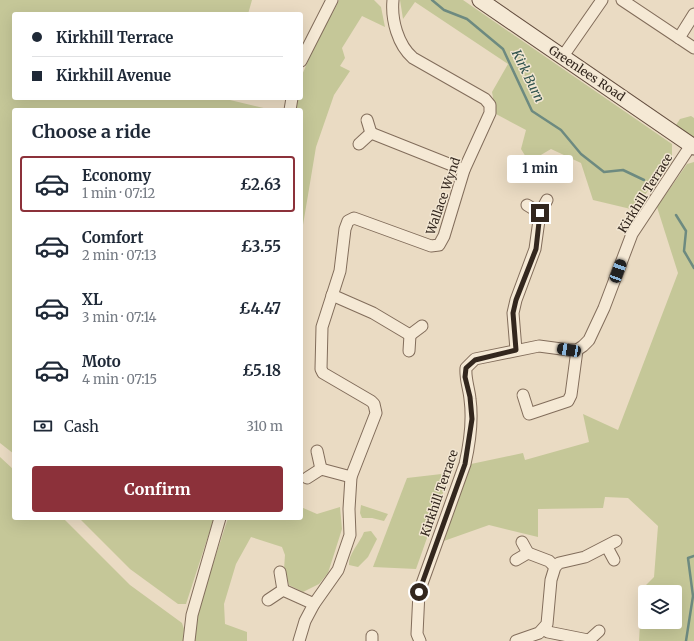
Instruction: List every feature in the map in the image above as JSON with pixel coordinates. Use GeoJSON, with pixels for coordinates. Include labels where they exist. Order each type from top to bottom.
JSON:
{"type":"FeatureCollection","features":[{"type":"Feature","properties":{"kind":"main road","name":"Greenlees Road"},"geometry":{"type":"LineString","coordinates":[[480,0],[693,146]]}},
{"type":"Feature","properties":{"kind":"street"},"geometry":{"type":"LineString","coordinates":[[303,57],[332,0]]}},
{"type":"Feature","properties":{"kind":"street"},"geometry":{"type":"LineString","coordinates":[[563,56],[602,0]]}},
{"type":"Feature","properties":{"kind":"street"},"geometry":{"type":"LineString","coordinates":[[622,0],[694,48]]}},
{"type":"Feature","properties":{"kind":"street","name":"Wallace Wynd"},"geometry":{"type":"LineString","coordinates":[[299,641],[305,621],[314,604],[338,570],[350,535],[349,509],[351,477],[373,422],[376,408],[371,401],[322,373],[321,369],[322,327],[340,271],[345,229],[348,221],[354,218],[436,246],[439,244],[444,236],[464,170],[490,113],[490,105],[485,99],[413,58],[406,52],[398,35],[391,3]]}},
{"type":"Feature","properties":{"kind":"street"},"geometry":{"type":"LineString","coordinates":[[679,38],[694,14]]}},
{"type":"Feature","properties":{"kind":"street"},"geometry":{"type":"LineString","coordinates":[[367,120],[371,133]]}},
{"type":"Feature","properties":{"kind":"street"},"geometry":{"type":"LineString","coordinates":[[371,133],[464,170]]}},
{"type":"Feature","properties":{"kind":"street"},"geometry":{"type":"LineString","coordinates":[[359,144],[371,133]]}},
{"type":"Feature","properties":{"kind":"street","name":"Kirkhill Terrace"},"geometry":{"type":"LineString","coordinates":[[420,641],[417,634],[419,592],[465,464],[468,451],[472,419],[470,397],[465,377],[466,368],[475,360],[539,346],[577,350],[589,340],[604,308],[632,234],[693,146]]}},
{"type":"Feature","properties":{"kind":"street"},"geometry":{"type":"LineString","coordinates":[[516,350],[513,313],[516,300],[536,249],[540,213],[548,200]]}},
{"type":"Feature","properties":{"kind":"street"},"geometry":{"type":"LineString","coordinates":[[527,205],[540,213]]}},
{"type":"Feature","properties":{"kind":"street"},"geometry":{"type":"LineString","coordinates":[[332,295],[373,313],[410,335]]}},
{"type":"Feature","properties":{"kind":"street"},"geometry":{"type":"LineString","coordinates":[[409,351],[410,335],[422,326]]}},
{"type":"Feature","properties":{"kind":"street"},"geometry":{"type":"LineString","coordinates":[[523,395],[529,414],[568,401],[572,395],[577,350]]}},
{"type":"Feature","properties":{"kind":"street"},"geometry":{"type":"LineString","coordinates":[[317,451],[321,468]]}},
{"type":"Feature","properties":{"kind":"street"},"geometry":{"type":"LineString","coordinates":[[321,468],[351,477]]}},
{"type":"Feature","properties":{"kind":"street"},"geometry":{"type":"LineString","coordinates":[[307,478],[321,468]]}},
{"type":"Feature","properties":{"kind":"street"},"geometry":{"type":"LineString","coordinates":[[189,641],[192,615],[219,520]]}},
{"type":"Feature","properties":{"kind":"street"},"geometry":{"type":"LineString","coordinates":[[522,542],[528,553],[548,561],[555,567]]}},
{"type":"Feature","properties":{"kind":"street"},"geometry":{"type":"LineString","coordinates":[[516,641],[539,633],[547,624],[551,580],[555,567],[559,563],[585,557],[612,544],[614,560]]}},
{"type":"Feature","properties":{"kind":"street"},"geometry":{"type":"LineString","coordinates":[[516,560],[528,553]]}},
{"type":"Feature","properties":{"kind":"street"},"geometry":{"type":"LineString","coordinates":[[280,572],[284,590]]}},
{"type":"Feature","properties":{"kind":"street"},"geometry":{"type":"LineString","coordinates":[[284,590],[314,604]]}},
{"type":"Feature","properties":{"kind":"street"},"geometry":{"type":"LineString","coordinates":[[268,600],[284,590]]}},
{"type":"Feature","properties":{"kind":"street"},"geometry":{"type":"LineString","coordinates":[[544,629],[548,632],[588,640],[599,631]]}},
{"type":"Feature","properties":{"kind":"green space"},"geometry":{"type":"Polygon","coordinates":[[[0,0],[252,0],[249,12],[12,12],[12,100],[230,100],[264,108],[12,108],[12,452],[0,443],[0,0]]]}},
{"type":"Feature","properties":{"kind":"green space"},"geometry":{"type":"Polygon","coordinates":[[[339,0],[374,0],[381,7],[385,27],[362,16],[342,48],[345,58],[340,66],[350,71],[334,95],[316,147],[303,225],[303,108],[294,108],[296,100],[303,100],[303,73],[325,21],[332,14],[339,0]]]}},
{"type":"Feature","properties":{"kind":"green space"},"geometry":{"type":"Polygon","coordinates":[[[400,0],[463,0],[672,144],[672,155],[635,210],[593,200],[581,163],[551,149],[529,162],[521,149],[526,130],[496,114],[492,92],[508,64],[415,2],[403,19],[400,0]]]}},
{"type":"Feature","properties":{"kind":"green space"},"geometry":{"type":"Polygon","coordinates":[[[691,116],[694,118],[694,138],[676,125],[680,119],[691,116]]]}},
{"type":"Feature","properties":{"kind":"green space"},"geometry":{"type":"Polygon","coordinates":[[[694,162],[694,641],[639,641],[640,629],[682,629],[682,585],[646,585],[654,577],[658,526],[628,498],[605,497],[603,508],[538,509],[538,537],[489,525],[441,542],[471,464],[523,453],[525,460],[589,442],[583,414],[618,430],[678,273],[657,207],[687,164],[694,162]]]}},
{"type":"Feature","properties":{"kind":"green space"},"geometry":{"type":"Polygon","coordinates":[[[0,457],[12,468],[12,520],[65,520],[130,585],[182,623],[184,629],[183,641],[0,641],[0,457]]]}},
{"type":"Feature","properties":{"kind":"green space"},"geometry":{"type":"Polygon","coordinates":[[[450,473],[416,569],[373,567],[407,478],[450,473]]]}},
{"type":"Feature","properties":{"kind":"green space"},"geometry":{"type":"Polygon","coordinates":[[[361,505],[388,514],[384,521],[372,518],[362,518],[360,513],[361,505]]]}},
{"type":"Feature","properties":{"kind":"green space"},"geometry":{"type":"Polygon","coordinates":[[[340,507],[342,529],[328,573],[319,584],[303,592],[289,585],[284,569],[285,555],[282,547],[251,537],[236,564],[224,604],[225,624],[247,632],[247,641],[193,641],[199,607],[227,520],[303,520],[303,508],[317,514],[340,507]]]}},
{"type":"Feature","properties":{"kind":"green space"},"geometry":{"type":"Polygon","coordinates":[[[81,520],[213,520],[186,604],[178,604],[130,569],[81,520]]]}},
{"type":"Feature","properties":{"kind":"green space"},"geometry":{"type":"Polygon","coordinates":[[[371,531],[377,539],[368,557],[358,567],[349,565],[350,557],[364,532],[371,531]]]}},
{"type":"Feature","properties":{"kind":"waterway","name":"Kirk Burn"},"geometry":{"type":"LineString","coordinates":[[432,0],[444,10],[467,19],[503,49],[532,111],[561,130],[581,154],[604,172],[623,170],[644,180]]}},
{"type":"Feature","properties":{"kind":"waterway","name":"Kirk Burn"},"geometry":{"type":"LineString","coordinates":[[676,215],[686,231],[684,251],[694,268]]}},
{"type":"Feature","properties":{"kind":"waterway","name":"Kirk Burn"},"geometry":{"type":"LineString","coordinates":[[686,641],[693,596],[688,558],[694,556]]}},
{"type":"Feature","properties":{"kind":"route"},"geometry":{"type":"LineString","coordinates":[[419,592],[465,464],[468,451],[472,419],[470,397],[465,377],[466,368],[475,360],[516,350],[513,313],[516,300],[536,249],[540,213]]}}]}
